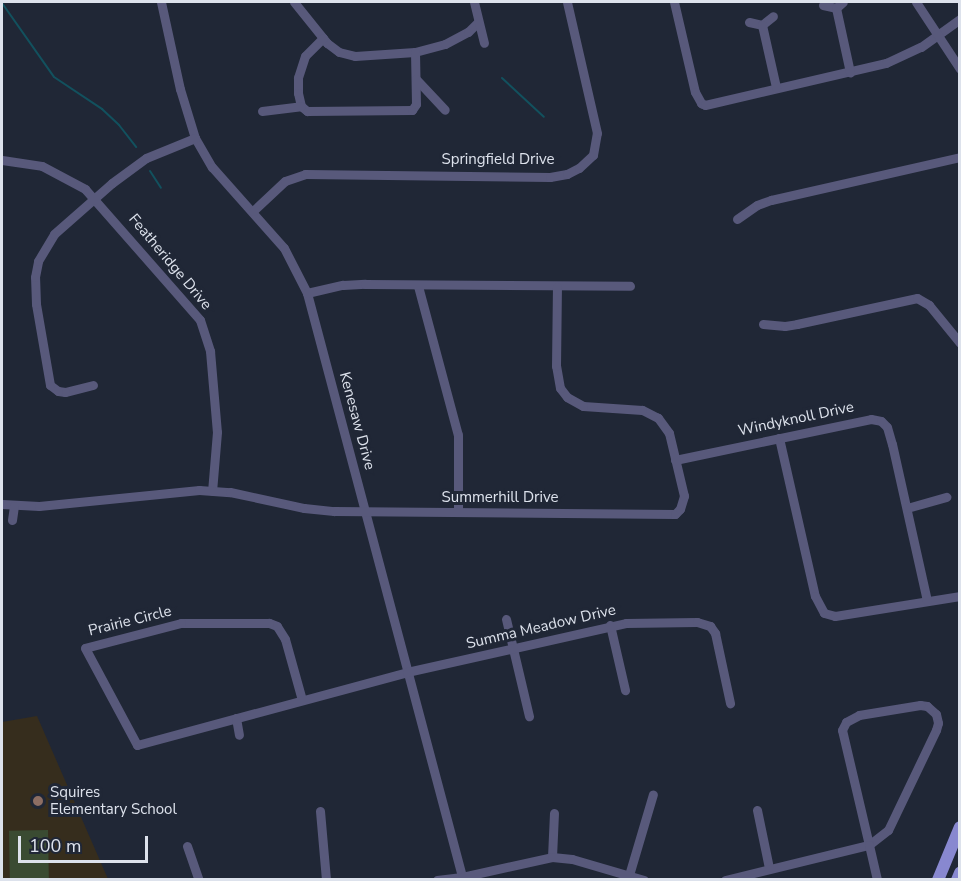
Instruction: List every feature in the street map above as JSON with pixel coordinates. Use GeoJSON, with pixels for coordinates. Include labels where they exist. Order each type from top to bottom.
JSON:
{"type":"FeatureCollection","features":[{"type":"Feature","properties":{"kind":"main road"},"geometry":{"type":"LineString","coordinates":[[939,879],[960,828]]}},
{"type":"Feature","properties":{"kind":"main road"},"geometry":{"type":"LineString","coordinates":[[957,879],[960,873]]}},
{"type":"Feature","properties":{"kind":"street","name":"Kenesaw Drive"},"geometry":{"type":"LineString","coordinates":[[161,2],[180,89],[195,138],[212,167],[284,248],[307,293],[462,878]]}},
{"type":"Feature","properties":{"kind":"street"},"geometry":{"type":"LineString","coordinates":[[294,2],[322,38],[339,52],[356,57],[415,52],[460,36],[478,22]]}},
{"type":"Feature","properties":{"kind":"street"},"geometry":{"type":"LineString","coordinates":[[474,2],[484,43]]}},
{"type":"Feature","properties":{"kind":"street","name":"Springfield Drive"},"geometry":{"type":"LineString","coordinates":[[253,211],[285,182],[305,174],[550,177],[567,174],[579,168],[593,154],[597,133],[567,2]]}},
{"type":"Feature","properties":{"kind":"street"},"geometry":{"type":"LineString","coordinates":[[674,2],[695,92],[701,103],[710,105],[897,59],[937,37],[960,19]]}},
{"type":"Feature","properties":{"kind":"street"},"geometry":{"type":"LineString","coordinates":[[916,2],[960,69]]}},
{"type":"Feature","properties":{"kind":"street"},"geometry":{"type":"LineString","coordinates":[[823,5],[839,5],[850,72]]}},
{"type":"Feature","properties":{"kind":"street"},"geometry":{"type":"LineString","coordinates":[[762,25],[772,16]]}},
{"type":"Feature","properties":{"kind":"street"},"geometry":{"type":"LineString","coordinates":[[749,22],[762,25]]}},
{"type":"Feature","properties":{"kind":"street"},"geometry":{"type":"LineString","coordinates":[[762,25],[776,87]]}},
{"type":"Feature","properties":{"kind":"street"},"geometry":{"type":"LineString","coordinates":[[322,38],[306,56],[298,78],[301,106],[307,111],[412,110],[416,104],[415,52]]}},
{"type":"Feature","properties":{"kind":"street"},"geometry":{"type":"LineString","coordinates":[[416,79],[446,110]]}},
{"type":"Feature","properties":{"kind":"street"},"geometry":{"type":"LineString","coordinates":[[262,111],[301,106]]}},
{"type":"Feature","properties":{"kind":"street"},"geometry":{"type":"LineString","coordinates":[[93,385],[58,392],[50,385],[35,290],[38,261],[54,234],[146,158],[195,138]]}},
{"type":"Feature","properties":{"kind":"street"},"geometry":{"type":"LineString","coordinates":[[737,219],[757,205],[771,200],[960,157]]}},
{"type":"Feature","properties":{"kind":"street","name":"Featheridge Drive"},"geometry":{"type":"LineString","coordinates":[[2,160],[42,166],[74,181],[95,198],[185,300],[203,326],[210,351],[217,432],[212,491]]}},
{"type":"Feature","properties":{"kind":"street"},"geometry":{"type":"LineString","coordinates":[[307,293],[343,285],[630,286]]}},
{"type":"Feature","properties":{"kind":"street"},"geometry":{"type":"LineString","coordinates":[[418,286],[458,435],[458,512]]}},
{"type":"Feature","properties":{"kind":"street","name":"Summerhill Drive"},"geometry":{"type":"LineString","coordinates":[[2,504],[39,506],[178,492],[212,491],[319,511],[672,515],[680,509],[684,496],[669,434],[653,414],[627,407],[584,406],[563,393],[557,374],[557,287]]}},
{"type":"Feature","properties":{"kind":"street"},"geometry":{"type":"LineString","coordinates":[[763,324],[791,326],[917,298],[929,305],[960,343]]}},
{"type":"Feature","properties":{"kind":"street","name":"Windyknoll Drive"},"geometry":{"type":"LineString","coordinates":[[675,460],[871,419],[881,421],[887,427],[892,444],[927,600]]}},
{"type":"Feature","properties":{"kind":"street"},"geometry":{"type":"LineString","coordinates":[[779,438],[815,596],[822,611],[835,616],[960,596]]}},
{"type":"Feature","properties":{"kind":"street"},"geometry":{"type":"LineString","coordinates":[[907,508],[946,497]]}},
{"type":"Feature","properties":{"kind":"street"},"geometry":{"type":"LineString","coordinates":[[12,520],[14,506]]}},
{"type":"Feature","properties":{"kind":"street"},"geometry":{"type":"LineString","coordinates":[[506,619],[529,716]]}},
{"type":"Feature","properties":{"kind":"street","name":"Summa Meadow Drive"},"geometry":{"type":"LineString","coordinates":[[408,672],[610,625],[697,622],[710,626],[714,633],[730,703]]}},
{"type":"Feature","properties":{"kind":"street","name":"Prairie Circle"},"geometry":{"type":"LineString","coordinates":[[302,700],[285,639],[277,626],[269,623],[181,623],[85,648],[137,745],[408,672]]}},
{"type":"Feature","properties":{"kind":"street"},"geometry":{"type":"LineString","coordinates":[[610,625],[626,690]]}},
{"type":"Feature","properties":{"kind":"street"},"geometry":{"type":"LineString","coordinates":[[725,879],[869,844],[888,830],[936,730],[938,718],[927,706],[920,705],[859,715],[846,722],[842,730],[869,844],[877,879]]}},
{"type":"Feature","properties":{"kind":"street"},"geometry":{"type":"LineString","coordinates":[[236,718],[239,735]]}},
{"type":"Feature","properties":{"kind":"street"},"geometry":{"type":"LineString","coordinates":[[629,875],[653,794]]}},
{"type":"Feature","properties":{"kind":"street"},"geometry":{"type":"LineString","coordinates":[[756,810],[770,868]]}},
{"type":"Feature","properties":{"kind":"street"},"geometry":{"type":"LineString","coordinates":[[320,811],[326,879]]}},
{"type":"Feature","properties":{"kind":"street"},"geometry":{"type":"LineString","coordinates":[[552,857],[554,813]]}},
{"type":"Feature","properties":{"kind":"street"},"geometry":{"type":"LineString","coordinates":[[187,846],[199,879]]}},
{"type":"Feature","properties":{"kind":"street"},"geometry":{"type":"LineString","coordinates":[[437,879],[462,878],[552,857],[572,859],[644,879]]}},
{"type":"Feature","properties":{"kind":"shaded area","name":"Squires Elementary School"},"geometry":{"type":"Polygon","coordinates":[[[37,716],[108,879],[2,880],[2,722],[37,716]]]}},
{"type":"Feature","properties":{"kind":"green space"},"geometry":{"type":"Polygon","coordinates":[[[48,830],[49,879],[10,880],[9,831],[48,830]]]}},
{"type":"Feature","properties":{"kind":"waterway"},"geometry":{"type":"LineString","coordinates":[[2,3],[54,77],[102,109],[119,125],[136,147]]}},
{"type":"Feature","properties":{"kind":"waterway"},"geometry":{"type":"LineString","coordinates":[[502,78],[544,117]]}},
{"type":"Feature","properties":{"kind":"waterway"},"geometry":{"type":"LineString","coordinates":[[150,171],[161,188]]}},
{"type":"Feature","properties":{"kind":"place","name":"Squires Elementary School"},"geometry":{"type":"Point","coordinates":[38,801]}}]}
